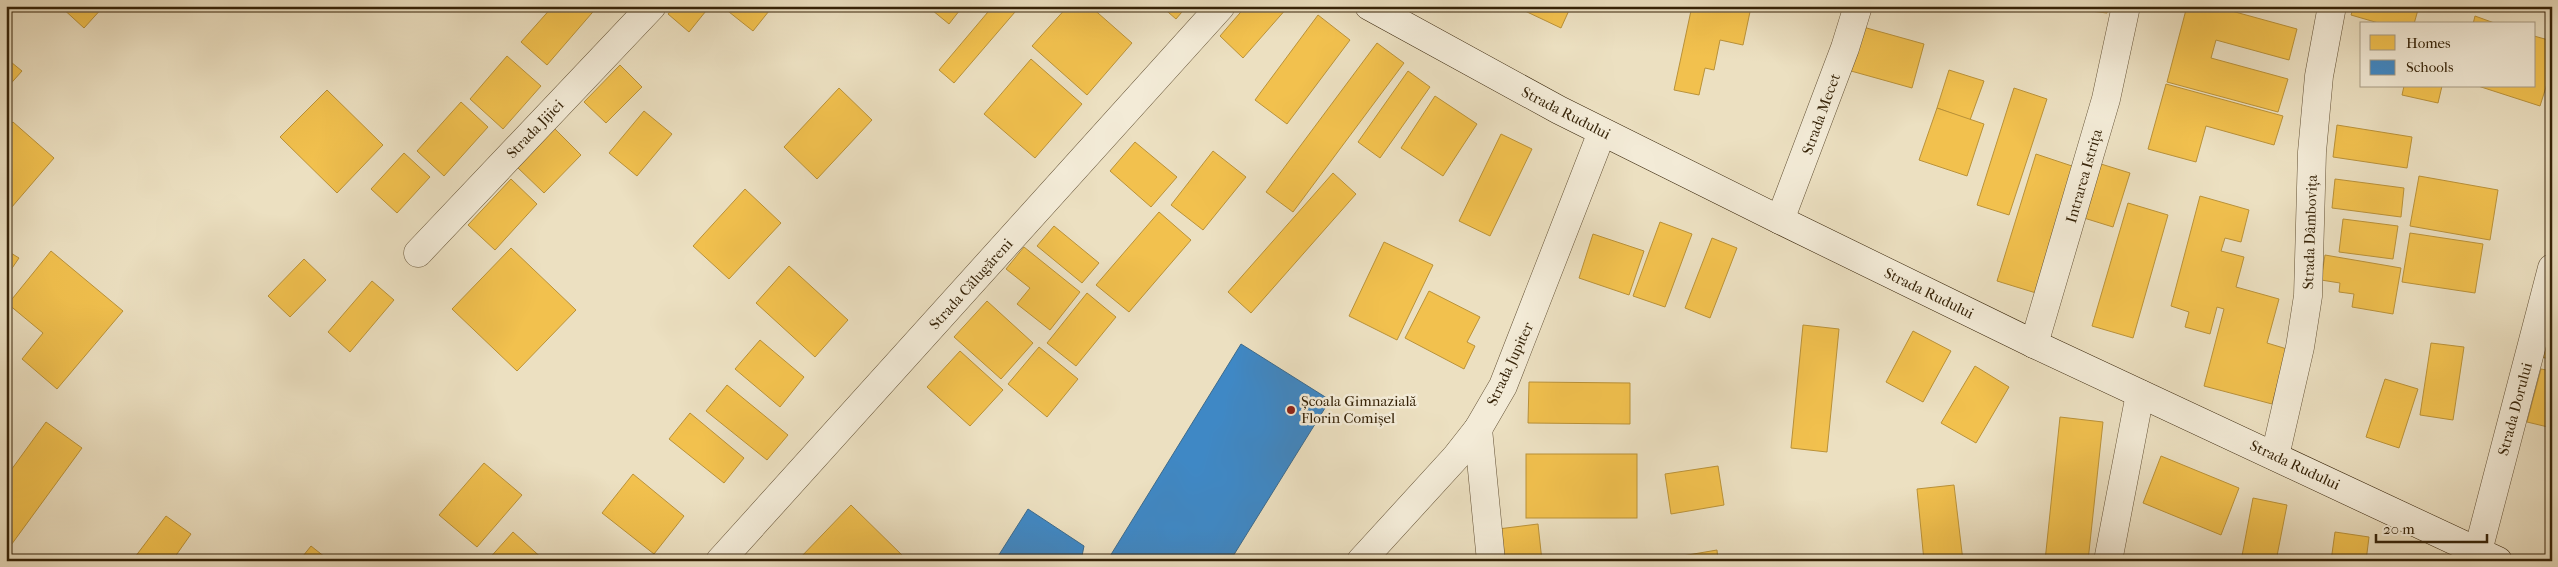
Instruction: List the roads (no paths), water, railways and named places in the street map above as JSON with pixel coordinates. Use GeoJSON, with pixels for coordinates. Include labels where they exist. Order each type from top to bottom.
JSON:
{"type":"FeatureCollection","features":[{"type":"Feature","properties":{"kind":"street","name":"Strada Jijiei"},"geometry":{"type":"LineString","coordinates":[[418,253],[652,6]]}},
{"type":"Feature","properties":{"kind":"street","name":"Strada Călugăreni"},"geometry":{"type":"LineString","coordinates":[[720,561],[1222,6]]}},
{"type":"Feature","properties":{"kind":"street","name":"Strada Rudului"},"geometry":{"type":"LineString","coordinates":[[1369,6],[1444,49],[1602,132],[1780,220],[2034,344],[2488,556]]}},
{"type":"Feature","properties":{"kind":"street","name":"Strada Mecet"},"geometry":{"type":"LineString","coordinates":[[1780,220],[1846,48],[1858,6]]}},
{"type":"Feature","properties":{"kind":"street","name":"Intrarea Istrița"},"geometry":{"type":"LineString","coordinates":[[2034,344],[2106,99],[2126,6]]}},
{"type":"Feature","properties":{"kind":"street","name":"Strada Dâmbovița"},"geometry":{"type":"LineString","coordinates":[[2275,456],[2300,348],[2308,296],[2313,142],[2319,76],[2332,6]]}},
{"type":"Feature","properties":{"kind":"street","name":"Strada Jupiter"},"geometry":{"type":"LineString","coordinates":[[1361,561],[1456,457],[1478,429],[1503,386],[1522,342],[1602,132]]}},
{"type":"Feature","properties":{"kind":"street","name":"Strada Dorului"},"geometry":{"type":"LineString","coordinates":[[2488,556],[2552,268]]}},
{"type":"Feature","properties":{"kind":"street"},"geometry":{"type":"LineString","coordinates":[[2108,561],[2140,394]]}},
{"type":"Feature","properties":{"kind":"street"},"geometry":{"type":"LineString","coordinates":[[1478,429],[1491,561]]}},
{"type":"Feature","properties":{"kind":"place","name":"Școala Gimnazială Florin Comișel"},"geometry":{"type":"Point","coordinates":[1291,410]}}]}
